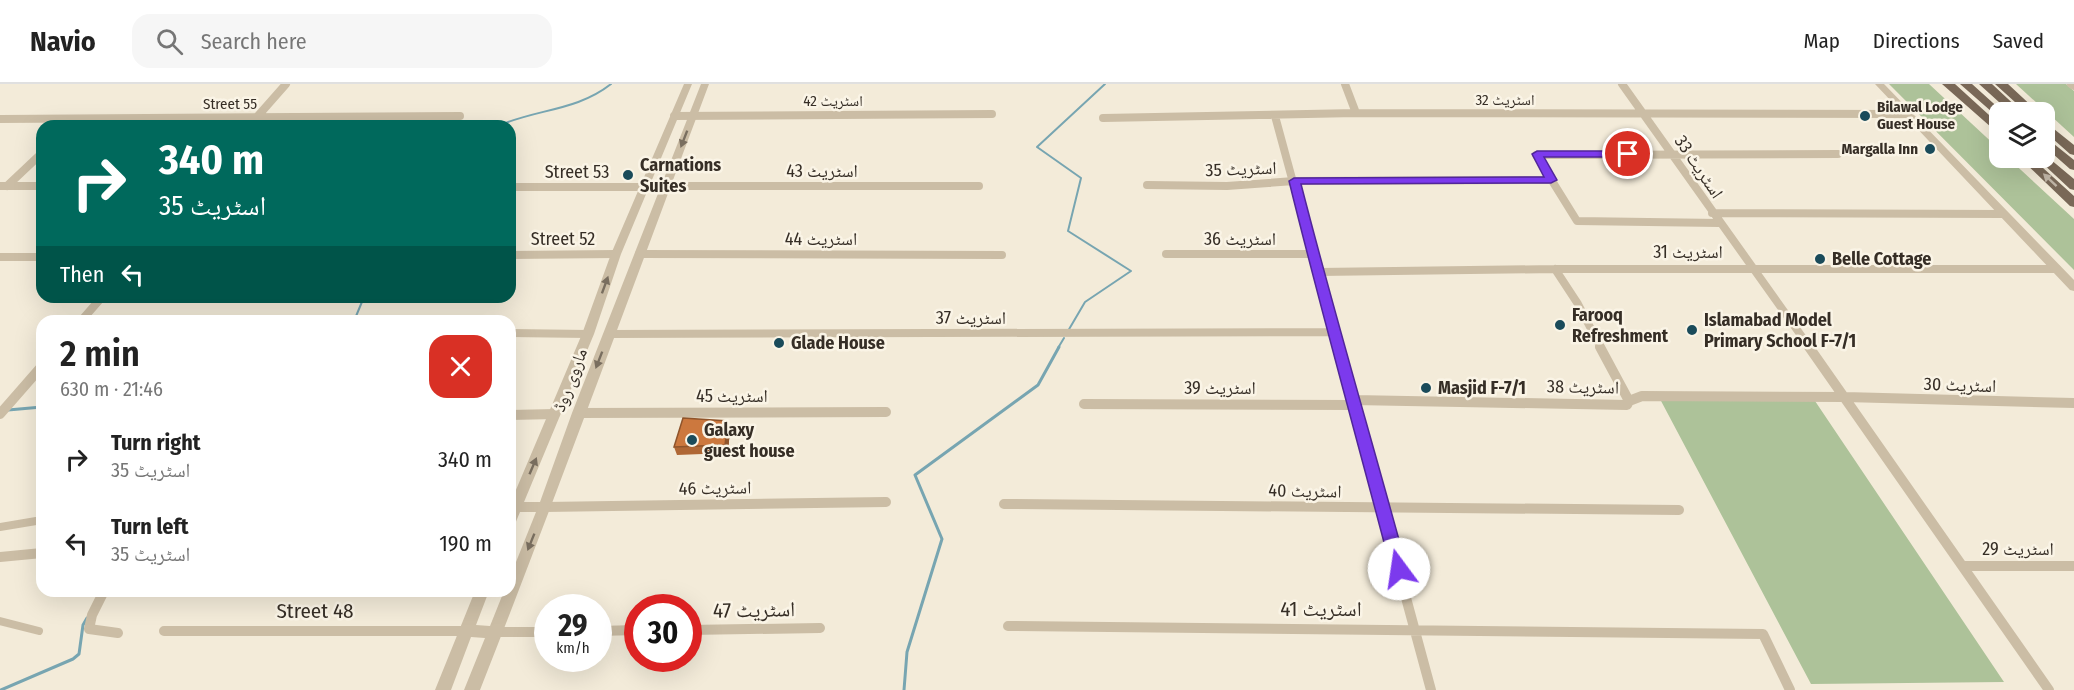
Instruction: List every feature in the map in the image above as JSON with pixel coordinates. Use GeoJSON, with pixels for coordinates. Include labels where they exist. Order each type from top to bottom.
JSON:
{"type":"FeatureCollection","features":[{"type":"Feature","properties":{"kind":"main road"},"geometry":{"type":"LineString","coordinates":[[1948,84],[1989,122]]}},
{"type":"Feature","properties":{"kind":"main road"},"geometry":{"type":"LineString","coordinates":[[1966,84],[1989,106]]}},
{"type":"Feature","properties":{"kind":"main road"},"geometry":{"type":"LineString","coordinates":[[1984,84],[2005,102]]}},
{"type":"Feature","properties":{"kind":"main road"},"geometry":{"type":"LineString","coordinates":[[2001,84],[2021,102]]}},
{"type":"Feature","properties":{"kind":"main road"},"geometry":{"type":"LineString","coordinates":[[2055,134],[2074,151]]}},
{"type":"Feature","properties":{"kind":"main road"},"geometry":{"type":"LineString","coordinates":[[2055,149],[2074,166]]}},
{"type":"Feature","properties":{"kind":"main road"},"geometry":{"type":"LineString","coordinates":[[2037,168],[2074,202]]}},
{"type":"Feature","properties":{"kind":"main road"},"geometry":{"type":"LineString","coordinates":[[2055,168],[2074,186]]}},
{"type":"Feature","properties":{"kind":"street"},"geometry":{"type":"LineString","coordinates":[[254,120],[286,84]]}},
{"type":"Feature","properties":{"kind":"street","name":"ماروی روڈ"},"geometry":{"type":"LineString","coordinates":[[516,502],[588,334],[616,254],[688,84]]}},
{"type":"Feature","properties":{"kind":"street","name":"ماروی روڈ"},"geometry":{"type":"LineString","coordinates":[[516,578],[705,84]]}},
{"type":"Feature","properties":{"kind":"street"},"geometry":{"type":"LineString","coordinates":[[1345,84],[1356,113]]}},
{"type":"Feature","properties":{"kind":"street","name":"اسٹریٹ 33"},"geometry":{"type":"LineString","coordinates":[[1622,84],[1750,268],[1845,397],[2049,690]]}},
{"type":"Feature","properties":{"kind":"street"},"geometry":{"type":"LineString","coordinates":[[1879,84],[2074,287]]}},
{"type":"Feature","properties":{"kind":"street","name":"اسٹریٹ 32"},"geometry":{"type":"LineString","coordinates":[[1103,118],[1356,113],[1908,114]]}},
{"type":"Feature","properties":{"kind":"street","name":"اسٹریٹ 42"},"geometry":{"type":"LineString","coordinates":[[674,116],[992,114]]}},
{"type":"Feature","properties":{"kind":"street","name":"Street 55"},"geometry":{"type":"LineString","coordinates":[[0,119],[460,116]]}},
{"type":"Feature","properties":{"kind":"street"},"geometry":{"type":"LineString","coordinates":[[1275,116],[1319,272],[1333,332],[1355,403],[1431,690]]}},
{"type":"Feature","properties":{"kind":"street"},"geometry":{"type":"LineString","coordinates":[[1719,223],[1577,221],[1537,154],[1838,154]]}},
{"type":"Feature","properties":{"kind":"street"},"geometry":{"type":"LineString","coordinates":[[4,186],[36,158]]}},
{"type":"Feature","properties":{"kind":"street","name":"اسٹریٹ 35"},"geometry":{"type":"LineString","coordinates":[[1147,184],[1236,186],[1294,181],[1551,180]]}},
{"type":"Feature","properties":{"kind":"street"},"geometry":{"type":"LineString","coordinates":[[4,186],[36,186]]}},
{"type":"Feature","properties":{"kind":"street"},"geometry":{"type":"LineString","coordinates":[[644,187],[666,186]]}},
{"type":"Feature","properties":{"kind":"street","name":"اسٹریٹ 43"},"geometry":{"type":"LineString","coordinates":[[666,186],[979,186]]}},
{"type":"Feature","properties":{"kind":"street","name":"Street 53"},"geometry":{"type":"LineString","coordinates":[[516,187],[644,187]]}},
{"type":"Feature","properties":{"kind":"street"},"geometry":{"type":"LineString","coordinates":[[1712,213],[2003,214]]}},
{"type":"Feature","properties":{"kind":"street"},"geometry":{"type":"LineString","coordinates":[[616,254],[639,254]]}},
{"type":"Feature","properties":{"kind":"street","name":"Street 52"},"geometry":{"type":"LineString","coordinates":[[516,255],[616,254]]}},
{"type":"Feature","properties":{"kind":"street","name":"اسٹریٹ 44"},"geometry":{"type":"LineString","coordinates":[[639,254],[1002,255]]}},
{"type":"Feature","properties":{"kind":"street","name":"اسٹریٹ 36"},"geometry":{"type":"LineString","coordinates":[[1167,254],[1313,254]]}},
{"type":"Feature","properties":{"kind":"street"},"geometry":{"type":"LineString","coordinates":[[0,257],[36,257]]}},
{"type":"Feature","properties":{"kind":"street","name":"اسٹریٹ 31"},"geometry":{"type":"LineString","coordinates":[[1319,272],[1750,268],[2056,269]]}},
{"type":"Feature","properties":{"kind":"street"},"geometry":{"type":"LineString","coordinates":[[1555,269],[1578,304],[1629,401]]}},
{"type":"Feature","properties":{"kind":"street"},"geometry":{"type":"LineString","coordinates":[[86,315],[97,303]]}},
{"type":"Feature","properties":{"kind":"street","name":"اسٹریٹ 37"},"geometry":{"type":"LineString","coordinates":[[609,334],[1333,332]]}},
{"type":"Feature","properties":{"kind":"street"},"geometry":{"type":"LineString","coordinates":[[516,333],[609,334]]}},
{"type":"Feature","properties":{"kind":"street"},"geometry":{"type":"LineString","coordinates":[[0,414],[36,373]]}},
{"type":"Feature","properties":{"kind":"street","name":"اسٹریٹ 30"},"geometry":{"type":"LineString","coordinates":[[1629,401],[1642,396],[1845,397],[2074,403]]}},
{"type":"Feature","properties":{"kind":"street","name":"اسٹریٹ 38"},"geometry":{"type":"LineString","coordinates":[[1355,403],[1627,405],[1629,401]]}},
{"type":"Feature","properties":{"kind":"street","name":"اسٹریٹ 39"},"geometry":{"type":"LineString","coordinates":[[1084,405],[1355,403]]}},
{"type":"Feature","properties":{"kind":"street","name":"اسٹریٹ 45"},"geometry":{"type":"LineString","coordinates":[[578,413],[886,412]]}},
{"type":"Feature","properties":{"kind":"street"},"geometry":{"type":"LineString","coordinates":[[516,415],[578,413]]}},
{"type":"Feature","properties":{"kind":"street","name":"اسٹریٹ 46"},"geometry":{"type":"LineString","coordinates":[[545,507],[886,502]]}},
{"type":"Feature","properties":{"kind":"street","name":"اسٹریٹ 40"},"geometry":{"type":"LineString","coordinates":[[1004,504],[1679,510]]}},
{"type":"Feature","properties":{"kind":"street"},"geometry":{"type":"LineString","coordinates":[[516,511],[545,507]]}},
{"type":"Feature","properties":{"kind":"street"},"geometry":{"type":"LineString","coordinates":[[0,527],[36,521]]}},
{"type":"Feature","properties":{"kind":"street"},"geometry":{"type":"LineString","coordinates":[[0,556],[36,553]]}},
{"type":"Feature","properties":{"kind":"street","name":"اسٹریٹ 29"},"geometry":{"type":"LineString","coordinates":[[1963,566],[2074,566]]}},
{"type":"Feature","properties":{"kind":"street"},"geometry":{"type":"LineString","coordinates":[[101,597],[92,615],[89,629],[118,633]]}},
{"type":"Feature","properties":{"kind":"street"},"geometry":{"type":"LineString","coordinates":[[443,690],[480,597]]}},
{"type":"Feature","properties":{"kind":"street","name":"ماروی روڈ"},"geometry":{"type":"LineString","coordinates":[[472,690],[508,597]]}},
{"type":"Feature","properties":{"kind":"street"},"geometry":{"type":"LineString","coordinates":[[0,621],[39,631]]}},
{"type":"Feature","properties":{"kind":"street","name":"اسٹریٹ 41"},"geometry":{"type":"LineString","coordinates":[[1008,626],[1414,628],[1763,634],[1790,690]]}},
{"type":"Feature","properties":{"kind":"street","name":"اسٹریٹ 47"},"geometry":{"type":"LineString","coordinates":[[702,630],[820,628]]}},
{"type":"Feature","properties":{"kind":"street","name":"Street 48"},"geometry":{"type":"LineString","coordinates":[[164,631],[466,631]]}},
{"type":"Feature","properties":{"kind":"street"},"geometry":{"type":"LineString","coordinates":[[466,631],[534,632]]}},
{"type":"Feature","properties":{"kind":"green space"},"geometry":{"type":"Polygon","coordinates":[[[1889,84],[1929,84],[1989,140],[1989,168],[2019,168],[2074,219],[2074,270],[1889,84]]]}},
{"type":"Feature","properties":{"kind":"green space"},"geometry":{"type":"Polygon","coordinates":[[[2016,84],[2066,84],[2074,91],[2074,137],[2055,120],[2055,102],[2036,102],[2016,84]]]}},
{"type":"Feature","properties":{"kind":"green space"},"geometry":{"type":"Polygon","coordinates":[[[1660,399],[1815,401],[2004,682],[1811,684],[1660,399]]]}},
{"type":"Feature","properties":{"kind":"building"},"geometry":{"type":"Polygon","coordinates":[[[683,418],[728,421],[725,445],[674,447],[683,418]]]}},
{"type":"Feature","properties":{"kind":"waterway"},"geometry":{"type":"LineString","coordinates":[[512,120],[584,100],[611,84]]}},
{"type":"Feature","properties":{"kind":"waterway"},"geometry":{"type":"LineString","coordinates":[[1068,331],[1085,302],[1131,271],[1068,231],[1081,178],[1037,147],[1105,84]]}},
{"type":"Feature","properties":{"kind":"waterway"},"geometry":{"type":"LineString","coordinates":[[356,315],[362,303]]}},
{"type":"Feature","properties":{"kind":"waterway"},"geometry":{"type":"LineString","coordinates":[[1058,348],[1064,338]]}},
{"type":"Feature","properties":{"kind":"waterway"},"geometry":{"type":"LineString","coordinates":[[904,690],[907,652],[942,539],[915,475],[1038,385],[1059,347]]}},
{"type":"Feature","properties":{"kind":"waterway"},"geometry":{"type":"LineString","coordinates":[[8,410],[36,408]]}},
{"type":"Feature","properties":{"kind":"waterway"},"geometry":{"type":"LineString","coordinates":[[1,690],[73,659],[79,654],[83,625],[87,618]]}},
{"type":"Feature","properties":{"kind":"place","name":"Bilawal Lodge Guest House"},"geometry":{"type":"Point","coordinates":[1865,116]}},
{"type":"Feature","properties":{"kind":"place","name":"Margalla Inn"},"geometry":{"type":"Point","coordinates":[1930,149]}},
{"type":"Feature","properties":{"kind":"place","name":"Carnations Suites"},"geometry":{"type":"Point","coordinates":[628,175]}},
{"type":"Feature","properties":{"kind":"place","name":"Belle Cottage"},"geometry":{"type":"Point","coordinates":[1820,259]}},
{"type":"Feature","properties":{"kind":"place","name":"Farooq Refreshment"},"geometry":{"type":"Point","coordinates":[1560,325]}},
{"type":"Feature","properties":{"kind":"place","name":"Islamabad Model Primary School F-7/1"},"geometry":{"type":"Point","coordinates":[1692,330]}},
{"type":"Feature","properties":{"kind":"place","name":"Glade House"},"geometry":{"type":"Point","coordinates":[779,343]}},
{"type":"Feature","properties":{"kind":"place","name":"Masjid F-7/1"},"geometry":{"type":"Point","coordinates":[1426,388]}},
{"type":"Feature","properties":{"kind":"place","name":"Galaxy guest house"},"geometry":{"type":"Point","coordinates":[692,440]}},
{"type":"Feature","properties":{"kind":"route"},"geometry":{"type":"LineString","coordinates":[[1399,569],[1294,181],[1551,180],[1537,154],[1628,154]]}}]}
